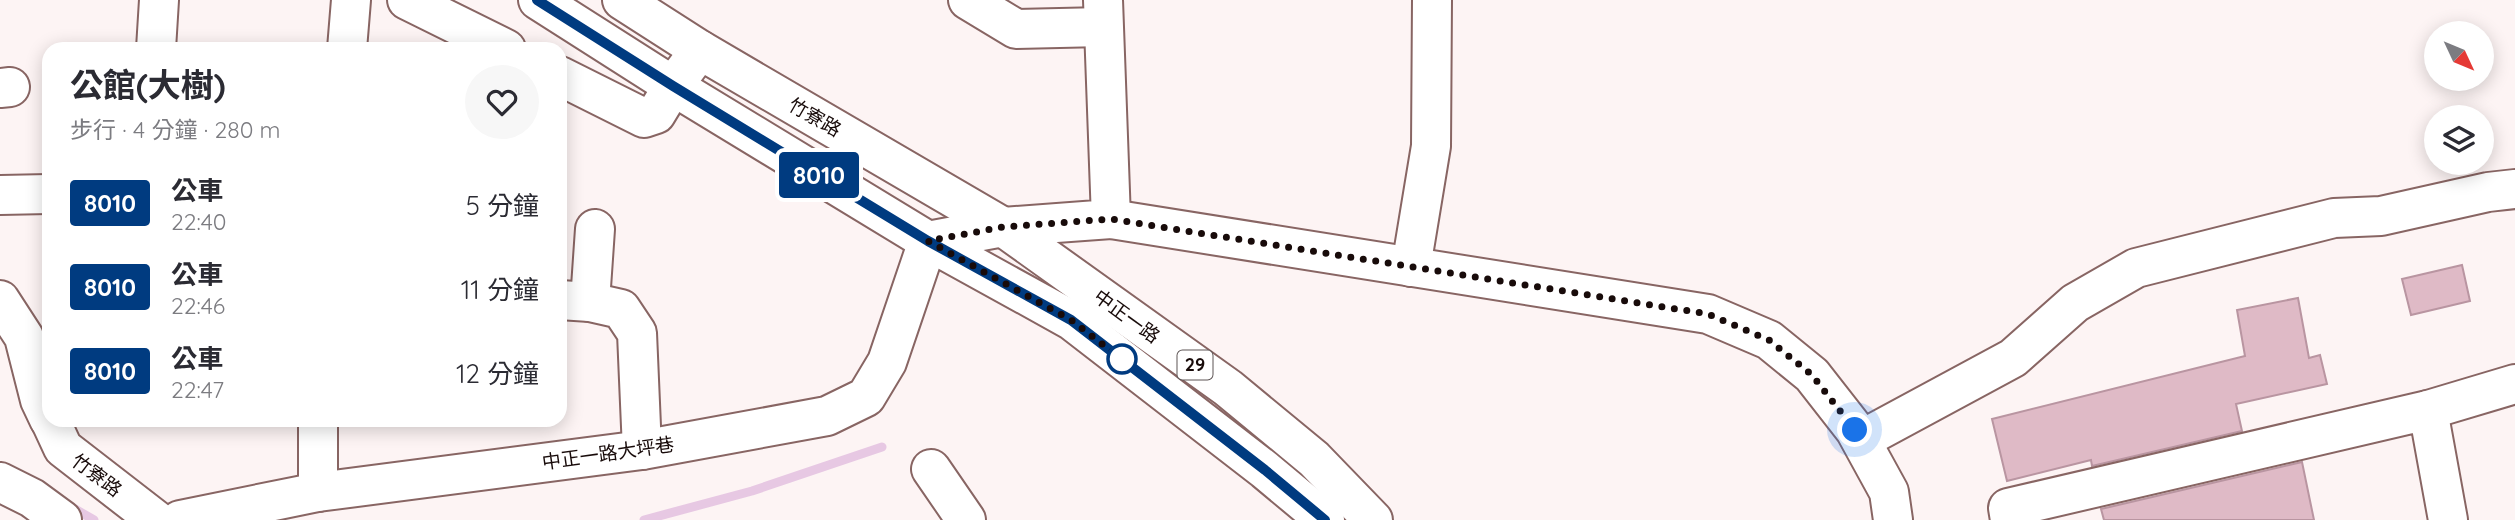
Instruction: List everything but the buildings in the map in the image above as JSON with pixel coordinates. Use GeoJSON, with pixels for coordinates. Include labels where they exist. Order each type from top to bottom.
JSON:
{"type":"FeatureCollection","features":[{"type":"Feature","properties":{"kind":"street"},"geometry":{"type":"LineString","coordinates":[[156,42],[159,0]]}},
{"type":"Feature","properties":{"kind":"street"},"geometry":{"type":"LineString","coordinates":[[348,42],[351,0]]}},
{"type":"Feature","properties":{"kind":"street"},"geometry":{"type":"LineString","coordinates":[[407,0],[492,42]]}},
{"type":"Feature","properties":{"kind":"street","name":"29"},"geometry":{"type":"LineString","coordinates":[[537,0],[928,241]]}},
{"type":"Feature","properties":{"kind":"street","name":"竹寮路"},"geometry":{"type":"LineString","coordinates":[[622,0],[700,50],[1003,227]]}},
{"type":"Feature","properties":{"kind":"street"},"geometry":{"type":"LineString","coordinates":[[968,0],[1016,29],[1103,13],[1111,219]]}},
{"type":"Feature","properties":{"kind":"street"},"geometry":{"type":"LineString","coordinates":[[1411,267],[1432,146],[1432,0]]}},
{"type":"Feature","properties":{"kind":"street"},"geometry":{"type":"LineString","coordinates":[[567,80],[644,118],[656,114],[700,50]]}},
{"type":"Feature","properties":{"kind":"street"},"geometry":{"type":"LineString","coordinates":[[1861,440],[2013,358],[2075,303],[2136,268],[2334,218],[2381,216],[2488,192],[2515,189]]}},
{"type":"Feature","properties":{"kind":"street"},"geometry":{"type":"LineString","coordinates":[[0,195],[42,194]]}},
{"type":"Feature","properties":{"kind":"street"},"geometry":{"type":"LineString","coordinates":[[928,241],[1003,227],[1111,219],[1708,314],[1769,340],[1812,375],[1861,440],[1889,492],[1893,520]]}},
{"type":"Feature","properties":{"kind":"street","name":"中正一路"},"geometry":{"type":"LineString","coordinates":[[1003,227],[1228,388],[1314,459],[1373,520]]}},
{"type":"Feature","properties":{"kind":"street"},"geometry":{"type":"LineString","coordinates":[[596,229],[575,301],[621,309],[637,334],[642,450]]}},
{"type":"Feature","properties":{"kind":"street","name":"中正一路"},"geometry":{"type":"LineString","coordinates":[[928,241],[1071,320],[1325,520]]}},
{"type":"Feature","properties":{"kind":"street","name":"中正一路大坪巷"},"geometry":{"type":"LineString","coordinates":[[180,520],[318,492],[642,450],[827,416],[866,397],[887,362],[928,241]]}},
{"type":"Feature","properties":{"kind":"street","name":"竹寮路"},"geometry":{"type":"LineString","coordinates":[[0,300],[24,337],[42,404]]}},
{"type":"Feature","properties":{"kind":"street"},"geometry":{"type":"LineString","coordinates":[[2010,520],[2008,508],[2428,410],[2515,384]]}},
{"type":"Feature","properties":{"kind":"street"},"geometry":{"type":"LineString","coordinates":[[2428,410],[2448,520]]}},
{"type":"Feature","properties":{"kind":"street","name":"竹寮路"},"geometry":{"type":"LineString","coordinates":[[53,427],[62,448],[156,520]]}},
{"type":"Feature","properties":{"kind":"street"},"geometry":{"type":"LineString","coordinates":[[318,427],[318,492]]}},
{"type":"Feature","properties":{"kind":"street"},"geometry":{"type":"LineString","coordinates":[[930,469],[966,520]]}},
{"type":"Feature","properties":{"kind":"street"},"geometry":{"type":"LineString","coordinates":[[0,482],[32,498],[62,520]]}},
{"type":"Feature","properties":{"kind":"waterway"},"geometry":{"type":"LineString","coordinates":[[644,520],[752,491],[882,447]]}},
{"type":"Feature","properties":{"kind":"waterway"},"geometry":{"type":"LineString","coordinates":[[68,505],[94,520]]}},
{"type":"Feature","properties":{"kind":"bus line","name":"8010"},"geometry":{"type":"LineString","coordinates":[[537,0],[928,241],[1071,320],[1265,470],[1325,520]]}},
{"type":"Feature","properties":{"kind":"route"},"geometry":{"type":"LineString","coordinates":[[1122,359],[1127,363],[1071,320],[928,241],[1003,227],[1111,219],[1708,314],[1769,340],[1812,375],[1855,430]]}}]}
